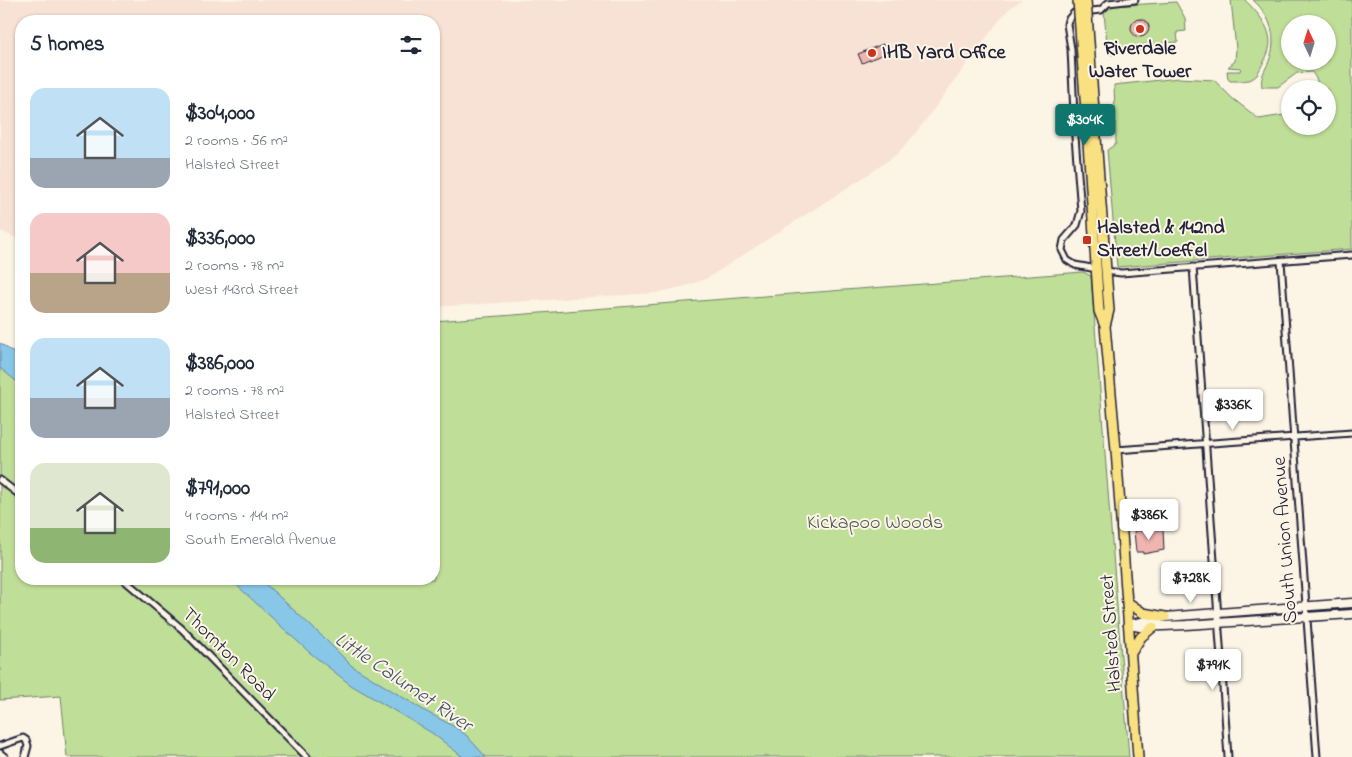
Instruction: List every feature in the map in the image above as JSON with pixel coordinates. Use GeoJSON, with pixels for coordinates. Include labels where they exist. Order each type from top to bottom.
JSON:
{"type":"FeatureCollection","features":[{"type":"Feature","properties":{"kind":"main road","name":"Halsted Street"},"geometry":{"type":"LineString","coordinates":[[1078,0],[1106,271],[1109,310],[1105,326]]}},
{"type":"Feature","properties":{"kind":"main road","name":"Halsted Street"},"geometry":{"type":"LineString","coordinates":[[1086,0],[1096,269],[1099,312],[1105,326],[1116,450],[1138,757]]}},
{"type":"Feature","properties":{"kind":"main road"},"geometry":{"type":"LineString","coordinates":[[1127,602],[1143,613],[1166,617]]}},
{"type":"Feature","properties":{"kind":"main road"},"geometry":{"type":"LineString","coordinates":[[1130,653],[1141,637],[1153,627]]}},
{"type":"Feature","properties":{"kind":"street"},"geometry":{"type":"LineString","coordinates":[[1135,0],[1108,3],[1101,10],[1074,13],[1068,20],[1073,64],[1076,164],[1081,211],[1078,225],[1062,244],[1067,260],[1075,265],[1121,273],[1352,256]]}},
{"type":"Feature","properties":{"kind":"street","name":"South Union Avenue"},"geometry":{"type":"LineString","coordinates":[[1281,261],[1317,757]]}},
{"type":"Feature","properties":{"kind":"street"},"geometry":{"type":"LineString","coordinates":[[1192,267],[1228,757]]}},
{"type":"Feature","properties":{"kind":"street"},"geometry":{"type":"LineString","coordinates":[[1116,450],[1352,433]]}},
{"type":"Feature","properties":{"kind":"street"},"geometry":{"type":"LineString","coordinates":[[0,480],[15,491]]}},
{"type":"Feature","properties":{"kind":"street","name":"Thornton Road"},"geometry":{"type":"LineString","coordinates":[[130,585],[182,629],[307,757]]}},
{"type":"Feature","properties":{"kind":"street"},"geometry":{"type":"LineString","coordinates":[[1128,625],[1166,617],[1352,603]]}},
{"type":"Feature","properties":{"kind":"street"},"geometry":{"type":"LineString","coordinates":[[1128,625],[1153,627],[1218,624],[1352,614]]}},
{"type":"Feature","properties":{"kind":"street"},"geometry":{"type":"LineString","coordinates":[[0,746],[19,738],[26,740],[28,746],[25,757]]}},
{"type":"Feature","properties":{"kind":"street"},"geometry":{"type":"LineString","coordinates":[[0,753],[6,757]]}},
{"type":"Feature","properties":{"kind":"shaded area"},"geometry":{"type":"Polygon","coordinates":[[[0,0],[1022,0],[1010,8],[1001,18],[916,133],[897,154],[706,279],[656,293],[440,307],[440,15],[15,15],[15,237],[0,231],[0,0]]]}},
{"type":"Feature","properties":{"kind":"green space"},"geometry":{"type":"Polygon","coordinates":[[[1231,0],[1245,0],[1259,16],[1269,35],[1269,49],[1265,59],[1257,75],[1248,80],[1230,81],[1228,79],[1227,71],[1240,71],[1241,68],[1228,67],[1235,61],[1236,49],[1231,0]]]}},
{"type":"Feature","properties":{"kind":"green space"},"geometry":{"type":"Polygon","coordinates":[[[1253,0],[1352,0],[1352,249],[1117,267],[1107,150],[1116,144],[1114,85],[1179,78],[1214,80],[1232,98],[1259,119],[1281,115],[1281,135],[1336,135],[1336,80],[1317,80],[1312,72],[1297,73],[1288,80],[1281,80],[1281,85],[1278,87],[1262,87],[1262,77],[1272,52],[1273,44],[1271,28],[1264,13],[1253,0]]]}},
{"type":"Feature","properties":{"kind":"green space"},"geometry":{"type":"Polygon","coordinates":[[[1176,2],[1185,18],[1186,31],[1177,32],[1178,42],[1141,45],[1142,52],[1137,53],[1136,48],[1113,50],[1113,55],[1108,53],[1104,13],[1113,6],[1176,2]]]}},
{"type":"Feature","properties":{"kind":"green space","name":"Kickapoo Woods"},"geometry":{"type":"Polygon","coordinates":[[[1083,272],[1091,276],[1129,757],[67,757],[61,696],[0,700],[0,354],[15,353],[15,585],[440,585],[440,321],[1083,272]]]}},
{"type":"Feature","properties":{"kind":"water"},"geometry":{"type":"Polygon","coordinates":[[[0,343],[15,354],[15,380],[0,368],[0,343]]]}},
{"type":"Feature","properties":{"kind":"water"},"geometry":{"type":"Polygon","coordinates":[[[236,585],[267,585],[352,666],[425,711],[455,727],[466,735],[486,757],[463,757],[432,733],[351,685],[309,652],[236,585]]]}},
{"type":"Feature","properties":{"kind":"building","name":"Riverdale Water Tower"},"geometry":{"type":"Polygon","coordinates":[[[1136,19],[1144,19],[1149,24],[1147,35],[1136,37],[1131,32],[1131,24],[1136,19]]]}},
{"type":"Feature","properties":{"kind":"building","name":"IHB Yard Office"},"geometry":{"type":"Polygon","coordinates":[[[883,44],[886,53],[862,63],[858,54],[883,44]]]}},
{"type":"Feature","properties":{"kind":"building"},"geometry":{"type":"Polygon","coordinates":[[[1163,529],[1164,550],[1143,554],[1143,552],[1136,552],[1134,531],[1163,529]]]}},
{"type":"Feature","properties":{"kind":"place","name":"Riverdale Water Tower"},"geometry":{"type":"Point","coordinates":[1140,29]}},
{"type":"Feature","properties":{"kind":"place","name":"IHB Yard Office"},"geometry":{"type":"Point","coordinates":[872,53]}},
{"type":"Feature","properties":{"kind":"place","name":"Halsted & 142nd Street/Loeffel"},"geometry":{"type":"Point","coordinates":[1087,240]}},
{"type":"Feature","properties":{"kind":"water label","name":"Little Calumet River"},"geometry":{"type":"Point","coordinates":[403,683]}}]}
